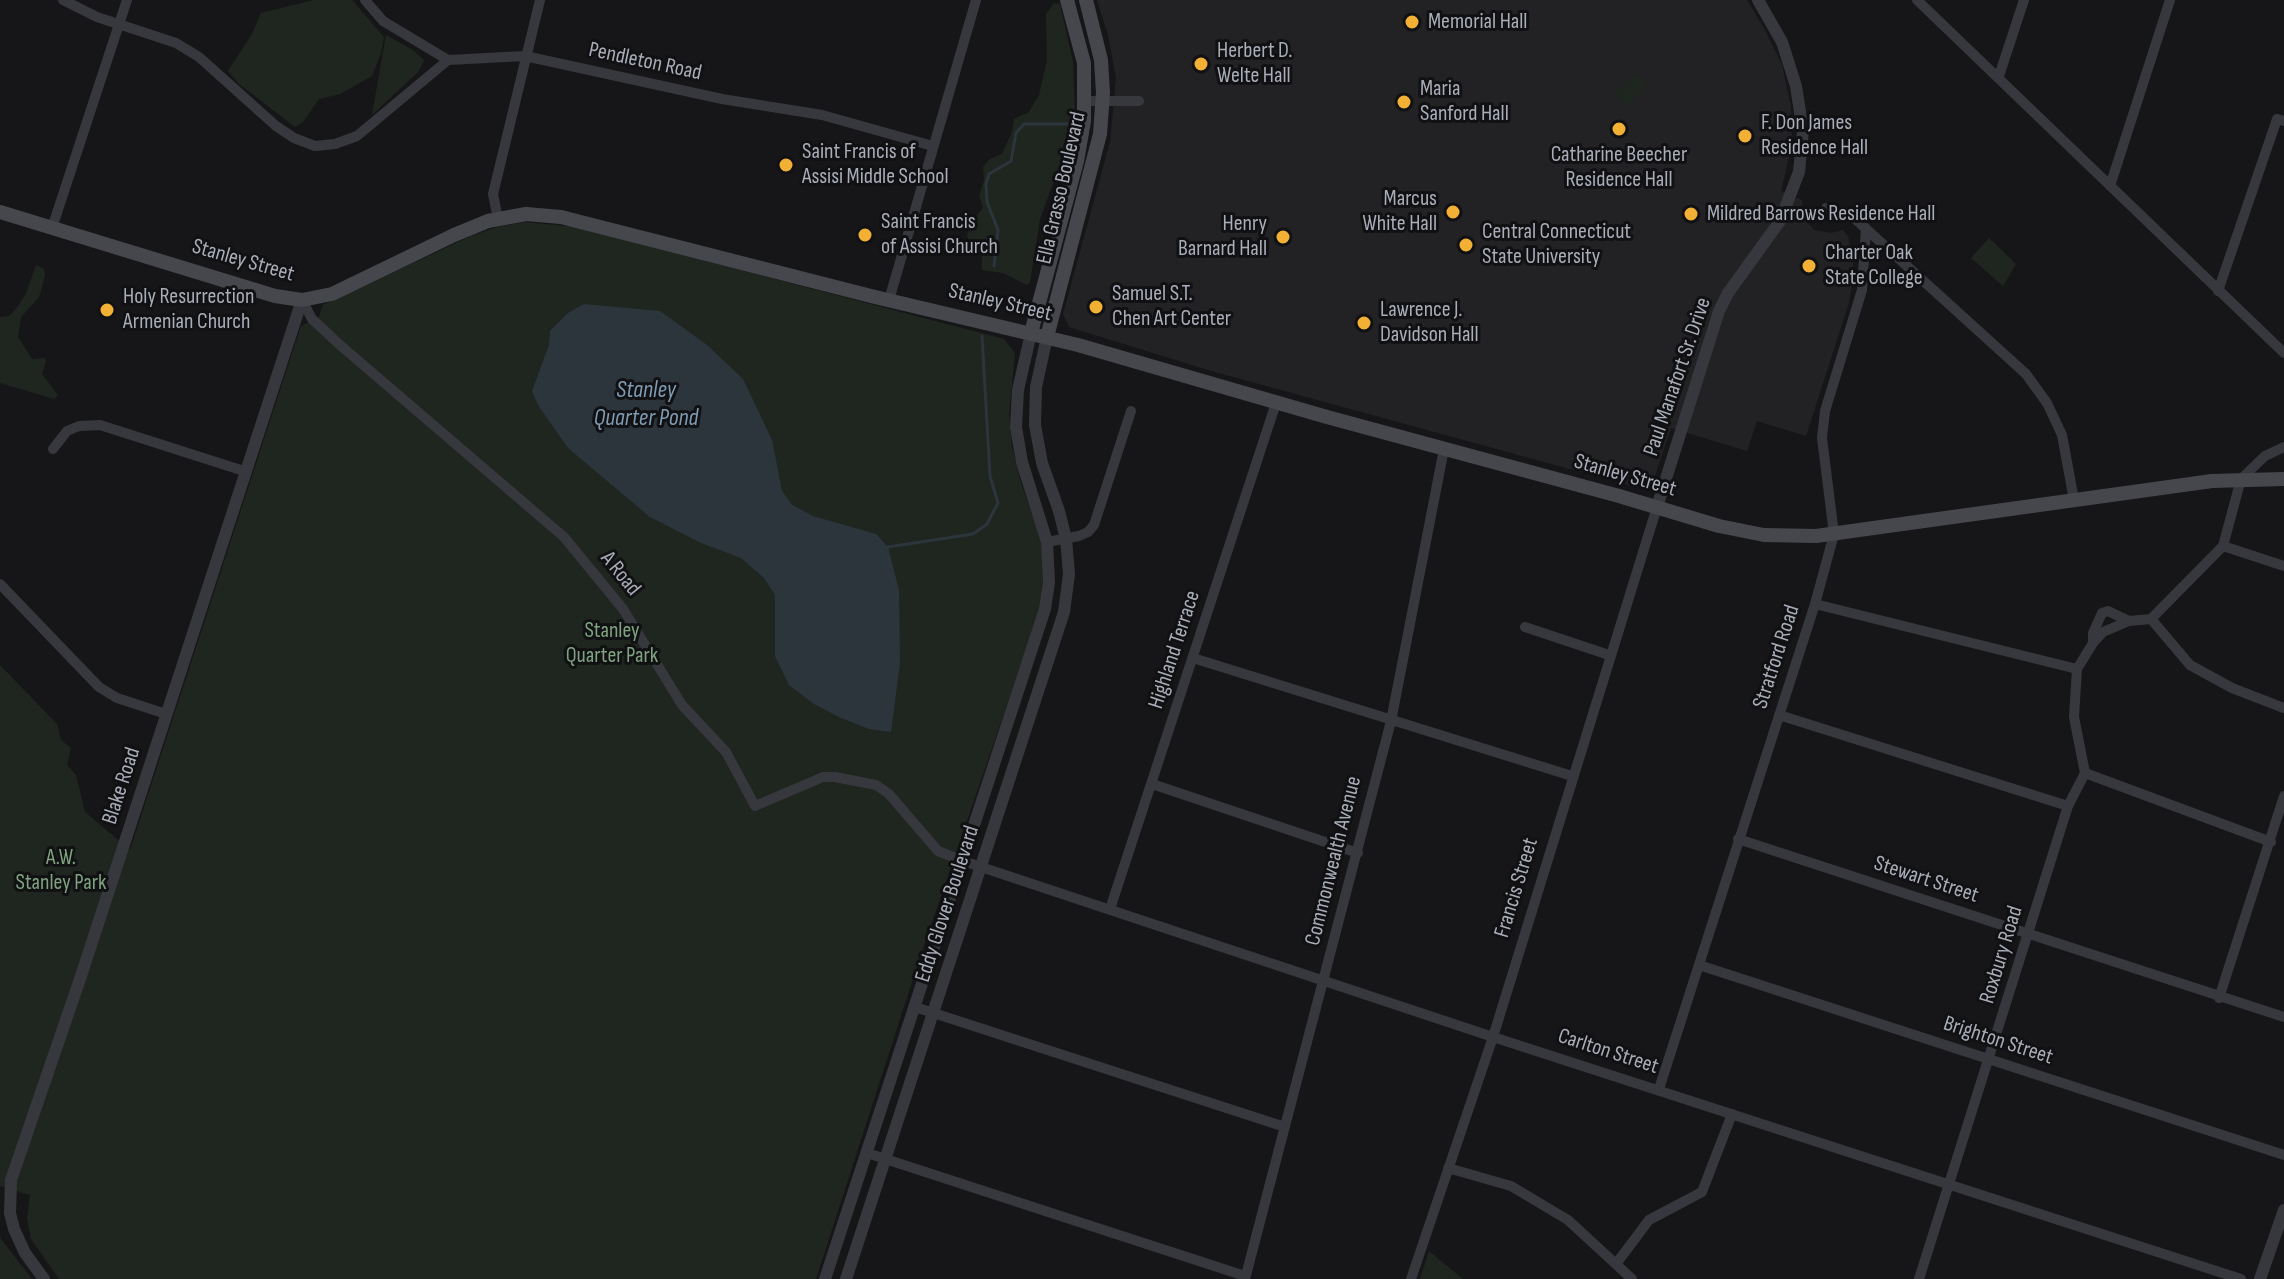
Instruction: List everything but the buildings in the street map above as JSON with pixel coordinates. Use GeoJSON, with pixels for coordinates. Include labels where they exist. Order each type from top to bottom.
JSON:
{"type":"FeatureCollection","features":[{"type":"Feature","properties":{"kind":"main road","name":"Ella Grasso Boulevard"},"geometry":{"type":"LineString","coordinates":[[1031,333],[1078,155],[1086,101],[1081,47],[1067,0]]}},
{"type":"Feature","properties":{"kind":"main road","name":"Ella Grasso Boulevard"},"geometry":{"type":"LineString","coordinates":[[1047,337],[1096,157],[1103,101],[1100,52],[1086,0]]}},
{"type":"Feature","properties":{"kind":"main road","name":"Stanley Street"},"geometry":{"type":"LineString","coordinates":[[0,212],[275,296],[302,300],[321,298],[336,292],[454,235],[498,219],[537,213],[573,219],[1047,337],[1728,529],[1764,535],[1801,537],[1834,534],[2241,479],[2284,479]]}},
{"type":"Feature","properties":{"kind":"street"},"geometry":{"type":"LineString","coordinates":[[63,0],[97,17],[176,43],[199,57],[276,126],[294,138],[315,146],[335,144],[357,136],[448,60],[383,21],[365,0]]}},
{"type":"Feature","properties":{"kind":"street"},"geometry":{"type":"LineString","coordinates":[[52,228],[127,0]]}},
{"type":"Feature","properties":{"kind":"street"},"geometry":{"type":"LineString","coordinates":[[498,219],[493,194],[540,0]]}},
{"type":"Feature","properties":{"kind":"street"},"geometry":{"type":"LineString","coordinates":[[889,300],[976,0]]}},
{"type":"Feature","properties":{"kind":"street","name":"Paul Manafort Sr. Drive"},"geometry":{"type":"LineString","coordinates":[[1657,507],[1719,311],[1728,293],[1780,221],[1799,172],[1803,131],[1796,86],[1782,42],[1758,0]]}},
{"type":"Feature","properties":{"kind":"street"},"geometry":{"type":"LineString","coordinates":[[1917,0],[2284,353]]}},
{"type":"Feature","properties":{"kind":"street"},"geometry":{"type":"LineString","coordinates":[[1999,76],[2024,0]]}},
{"type":"Feature","properties":{"kind":"street"},"geometry":{"type":"LineString","coordinates":[[2110,186],[2170,0]]}},
{"type":"Feature","properties":{"kind":"street","name":"Pendleton Road"},"geometry":{"type":"LineString","coordinates":[[448,60],[525,56],[722,99],[822,115],[933,146]]}},
{"type":"Feature","properties":{"kind":"street"},"geometry":{"type":"LineString","coordinates":[[1086,101],[1139,101]]}},
{"type":"Feature","properties":{"kind":"street"},"geometry":{"type":"LineString","coordinates":[[2218,291],[2280,120]]}},
{"type":"Feature","properties":{"kind":"street"},"geometry":{"type":"LineString","coordinates":[[1826,208],[1853,217],[2026,374],[2047,403],[2062,435],[2074,500]]}},
{"type":"Feature","properties":{"kind":"street","name":"Stratford Road"},"geometry":{"type":"LineString","coordinates":[[1659,1089],[1815,604],[1834,534],[1822,438],[1825,411],[1862,290],[1866,228]]}},
{"type":"Feature","properties":{"kind":"street","name":"Blake Road"},"geometry":{"type":"LineString","coordinates":[[44,1279],[25,1253],[14,1229],[10,1213],[11,1180],[80,979],[302,300]]}},
{"type":"Feature","properties":{"kind":"street","name":"A Road"},"geometry":{"type":"LineString","coordinates":[[302,300],[312,319],[340,345],[564,537],[623,609],[682,705],[726,752],[755,806],[823,777],[865,782],[889,794],[938,851],[963,861]]}},
{"type":"Feature","properties":{"kind":"street","name":"Eddy Glover Boulevard"},"geometry":{"type":"LineString","coordinates":[[825,1279],[1047,602],[1047,542],[1022,462],[1016,427],[1018,385],[1031,333]]}},
{"type":"Feature","properties":{"kind":"street","name":"Eddy Glover Boulevard"},"geometry":{"type":"LineString","coordinates":[[846,1279],[1064,612],[1069,574],[1066,538],[1035,430],[1036,387],[1047,337]]}},
{"type":"Feature","properties":{"kind":"street","name":"Highland Terrace"},"geometry":{"type":"LineString","coordinates":[[1110,909],[1276,403]]}},
{"type":"Feature","properties":{"kind":"street"},"geometry":{"type":"LineString","coordinates":[[1047,542],[1088,532],[1094,525],[1131,411]]}},
{"type":"Feature","properties":{"kind":"street"},"geometry":{"type":"LineString","coordinates":[[53,449],[67,431],[79,426],[100,425],[244,471]]}},
{"type":"Feature","properties":{"kind":"street"},"geometry":{"type":"LineString","coordinates":[[2271,842],[2085,773],[2074,717],[2077,669],[2093,643],[2103,632],[2129,621],[2151,619],[2223,546],[2241,479],[2265,456],[2284,447]]}},
{"type":"Feature","properties":{"kind":"street","name":"Commonwealth Avenue"},"geometry":{"type":"LineString","coordinates":[[1245,1278],[1391,721],[1444,449]]}},
{"type":"Feature","properties":{"kind":"street","name":"Francis Street"},"geometry":{"type":"LineString","coordinates":[[1411,1279],[1493,1037],[1657,507]]}},
{"type":"Feature","properties":{"kind":"street"},"geometry":{"type":"LineString","coordinates":[[2223,546],[2284,566]]}},
{"type":"Feature","properties":{"kind":"street"},"geometry":{"type":"LineString","coordinates":[[0,584],[99,687],[117,698],[166,714]]}},
{"type":"Feature","properties":{"kind":"street"},"geometry":{"type":"LineString","coordinates":[[1815,604],[2077,669]]}},
{"type":"Feature","properties":{"kind":"street"},"geometry":{"type":"LineString","coordinates":[[2093,643],[2093,633],[2102,613],[2108,611],[2129,621]]}},
{"type":"Feature","properties":{"kind":"street"},"geometry":{"type":"LineString","coordinates":[[2151,619],[2190,665],[2232,688],[2284,708]]}},
{"type":"Feature","properties":{"kind":"street"},"geometry":{"type":"LineString","coordinates":[[1525,627],[1609,655]]}},
{"type":"Feature","properties":{"kind":"street"},"geometry":{"type":"LineString","coordinates":[[1193,658],[1572,776]]}},
{"type":"Feature","properties":{"kind":"street"},"geometry":{"type":"LineString","coordinates":[[1017,697],[1036,703]]}},
{"type":"Feature","properties":{"kind":"street"},"geometry":{"type":"LineString","coordinates":[[1779,715],[2068,806]]}},
{"type":"Feature","properties":{"kind":"street","name":"Roxbury Road"},"geometry":{"type":"LineString","coordinates":[[1919,1279],[2068,806],[2085,773]]}},
{"type":"Feature","properties":{"kind":"street"},"geometry":{"type":"LineString","coordinates":[[1152,784],[1358,853]]}},
{"type":"Feature","properties":{"kind":"street"},"geometry":{"type":"LineString","coordinates":[[2219,998],[2284,796]]}},
{"type":"Feature","properties":{"kind":"street","name":"Stewart Street"},"geometry":{"type":"LineString","coordinates":[[1738,839],[2284,1017]]}},
{"type":"Feature","properties":{"kind":"street","name":"Carlton Street"},"geometry":{"type":"LineString","coordinates":[[963,861],[1493,1037],[2241,1279]]}},
{"type":"Feature","properties":{"kind":"street","name":"Brighton Street"},"geometry":{"type":"LineString","coordinates":[[1699,965],[2284,1155]]}},
{"type":"Feature","properties":{"kind":"street"},"geometry":{"type":"LineString","coordinates":[[915,1007],[1285,1127]]}},
{"type":"Feature","properties":{"kind":"street"},"geometry":{"type":"LineString","coordinates":[[1616,1264],[1649,1220],[1702,1192],[1732,1114]]}},
{"type":"Feature","properties":{"kind":"street"},"geometry":{"type":"LineString","coordinates":[[867,1153],[1245,1278]]}},
{"type":"Feature","properties":{"kind":"street"},"geometry":{"type":"LineString","coordinates":[[1448,1168],[1511,1186],[1568,1220],[1632,1279]]}},
{"type":"Feature","properties":{"kind":"street"},"geometry":{"type":"LineString","coordinates":[[2260,1279],[2281,1230],[2284,1210]]}},
{"type":"Feature","properties":{"kind":"shaded area","name":"Central Connecticut State University"},"geometry":{"type":"Polygon","coordinates":[[[1097,0],[1747,0],[1782,65],[1791,106],[1792,144],[1781,191],[1802,200],[1803,217],[1814,230],[1831,233],[1843,230],[1848,236],[1852,254],[1854,272],[1849,303],[1806,436],[1757,421],[1747,451],[1671,428],[1653,482],[1639,488],[1208,370],[1069,327],[1063,314],[1110,142],[1116,78],[1108,35],[1097,0]]]}},
{"type":"Feature","properties":{"kind":"green space"},"geometry":{"type":"Polygon","coordinates":[[[314,0],[352,0],[384,37],[372,76],[340,94],[319,99],[303,122],[295,127],[238,83],[228,71],[252,34],[261,13],[314,0]]]}},
{"type":"Feature","properties":{"kind":"green space"},"geometry":{"type":"Polygon","coordinates":[[[1054,3],[1060,4],[1073,62],[1075,113],[1070,146],[1040,219],[1027,285],[1003,273],[982,270],[982,252],[971,246],[967,236],[974,218],[983,208],[979,196],[984,180],[983,167],[990,159],[1002,154],[1014,119],[1029,112],[1039,95],[1047,61],[1046,14],[1054,3]]]}},
{"type":"Feature","properties":{"kind":"green space"},"geometry":{"type":"Polygon","coordinates":[[[386,35],[424,60],[419,71],[372,115],[386,35]]]}},
{"type":"Feature","properties":{"kind":"green space"},"geometry":{"type":"Polygon","coordinates":[[[1636,74],[1648,86],[1626,107],[1614,94],[1636,74]]]}},
{"type":"Feature","properties":{"kind":"green space","name":"Stanley Quarter Park"},"geometry":{"type":"Polygon","coordinates":[[[525,222],[576,227],[1004,339],[1015,353],[1009,415],[1012,447],[1022,486],[1041,538],[1044,570],[1039,612],[922,951],[816,1279],[59,1279],[31,1239],[27,1219],[30,1195],[0,1186],[0,665],[57,724],[61,740],[71,748],[67,765],[76,775],[85,812],[130,850],[301,326],[319,317],[323,305],[471,236],[525,222]]]}},
{"type":"Feature","properties":{"kind":"green space"},"geometry":{"type":"Polygon","coordinates":[[[1989,238],[2016,264],[2003,286],[1971,258],[1989,238]]]}},
{"type":"Feature","properties":{"kind":"green space"},"geometry":{"type":"Polygon","coordinates":[[[36,265],[44,269],[45,275],[39,297],[21,317],[18,337],[32,359],[45,358],[42,374],[58,395],[54,399],[0,383],[0,317],[9,316],[16,309],[26,294],[36,265]]]}},
{"type":"Feature","properties":{"kind":"green space"},"geometry":{"type":"Polygon","coordinates":[[[0,1235],[1,1239],[32,1279],[0,1279],[0,1235]]]}},
{"type":"Feature","properties":{"kind":"green space"},"geometry":{"type":"Polygon","coordinates":[[[1429,1251],[1463,1279],[1420,1279],[1429,1251]]]}},
{"type":"Feature","properties":{"kind":"water","name":"Stanley Quarter Pond"},"geometry":{"type":"Polygon","coordinates":[[[584,304],[660,311],[707,345],[743,379],[772,440],[782,491],[792,505],[813,516],[876,534],[888,547],[899,590],[900,663],[891,732],[869,729],[841,718],[814,704],[789,685],[775,656],[775,595],[764,578],[741,558],[701,543],[650,517],[568,448],[538,405],[532,391],[549,345],[550,331],[568,313],[584,304]]]}},
{"type":"Feature","properties":{"kind":"waterway"},"geometry":{"type":"LineString","coordinates":[[994,266],[998,230],[987,202],[989,174],[1011,161],[1016,133],[1024,124],[1067,124]]}},
{"type":"Feature","properties":{"kind":"waterway"},"geometry":{"type":"LineString","coordinates":[[888,547],[973,534],[987,524],[998,503],[990,476],[982,336]]}},
{"type":"Feature","properties":{"kind":"place","name":"Memorial Hall"},"geometry":{"type":"Point","coordinates":[1412,22]}},
{"type":"Feature","properties":{"kind":"place","name":"Herbert D. Welte Hall"},"geometry":{"type":"Point","coordinates":[1201,64]}},
{"type":"Feature","properties":{"kind":"place","name":"Maria Sanford Hall"},"geometry":{"type":"Point","coordinates":[1404,102]}},
{"type":"Feature","properties":{"kind":"place","name":"Catharine Beecher Residence Hall"},"geometry":{"type":"Point","coordinates":[1619,129]}},
{"type":"Feature","properties":{"kind":"place","name":"F. Don James Residence Hall"},"geometry":{"type":"Point","coordinates":[1745,136]}},
{"type":"Feature","properties":{"kind":"place","name":"Saint Francis of Assisi Middle School"},"geometry":{"type":"Point","coordinates":[786,165]}},
{"type":"Feature","properties":{"kind":"place","name":"Marcus White Hall"},"geometry":{"type":"Point","coordinates":[1453,212]}},
{"type":"Feature","properties":{"kind":"place","name":"Mildred Barrows Residence Hall"},"geometry":{"type":"Point","coordinates":[1691,214]}},
{"type":"Feature","properties":{"kind":"place","name":"Saint Francis of Assisi Church"},"geometry":{"type":"Point","coordinates":[865,235]}},
{"type":"Feature","properties":{"kind":"place","name":"Henry Barnard Hall"},"geometry":{"type":"Point","coordinates":[1283,237]}},
{"type":"Feature","properties":{"kind":"place","name":"Central Connecticut State University"},"geometry":{"type":"Point","coordinates":[1466,245]}},
{"type":"Feature","properties":{"kind":"place","name":"Charter Oak State College"},"geometry":{"type":"Point","coordinates":[1809,266]}},
{"type":"Feature","properties":{"kind":"place","name":"Samuel S.T. Chen Art Center"},"geometry":{"type":"Point","coordinates":[1096,307]}},
{"type":"Feature","properties":{"kind":"place","name":"Holy Resurrection Armenian Church"},"geometry":{"type":"Point","coordinates":[107,310]}},
{"type":"Feature","properties":{"kind":"place","name":"Lawrence J. Davidson Hall"},"geometry":{"type":"Point","coordinates":[1364,323]}},
{"type":"Feature","properties":{"kind":"park label","name":"A.W. Stanley Park"},"geometry":{"type":"Point","coordinates":[61,870]}}]}
